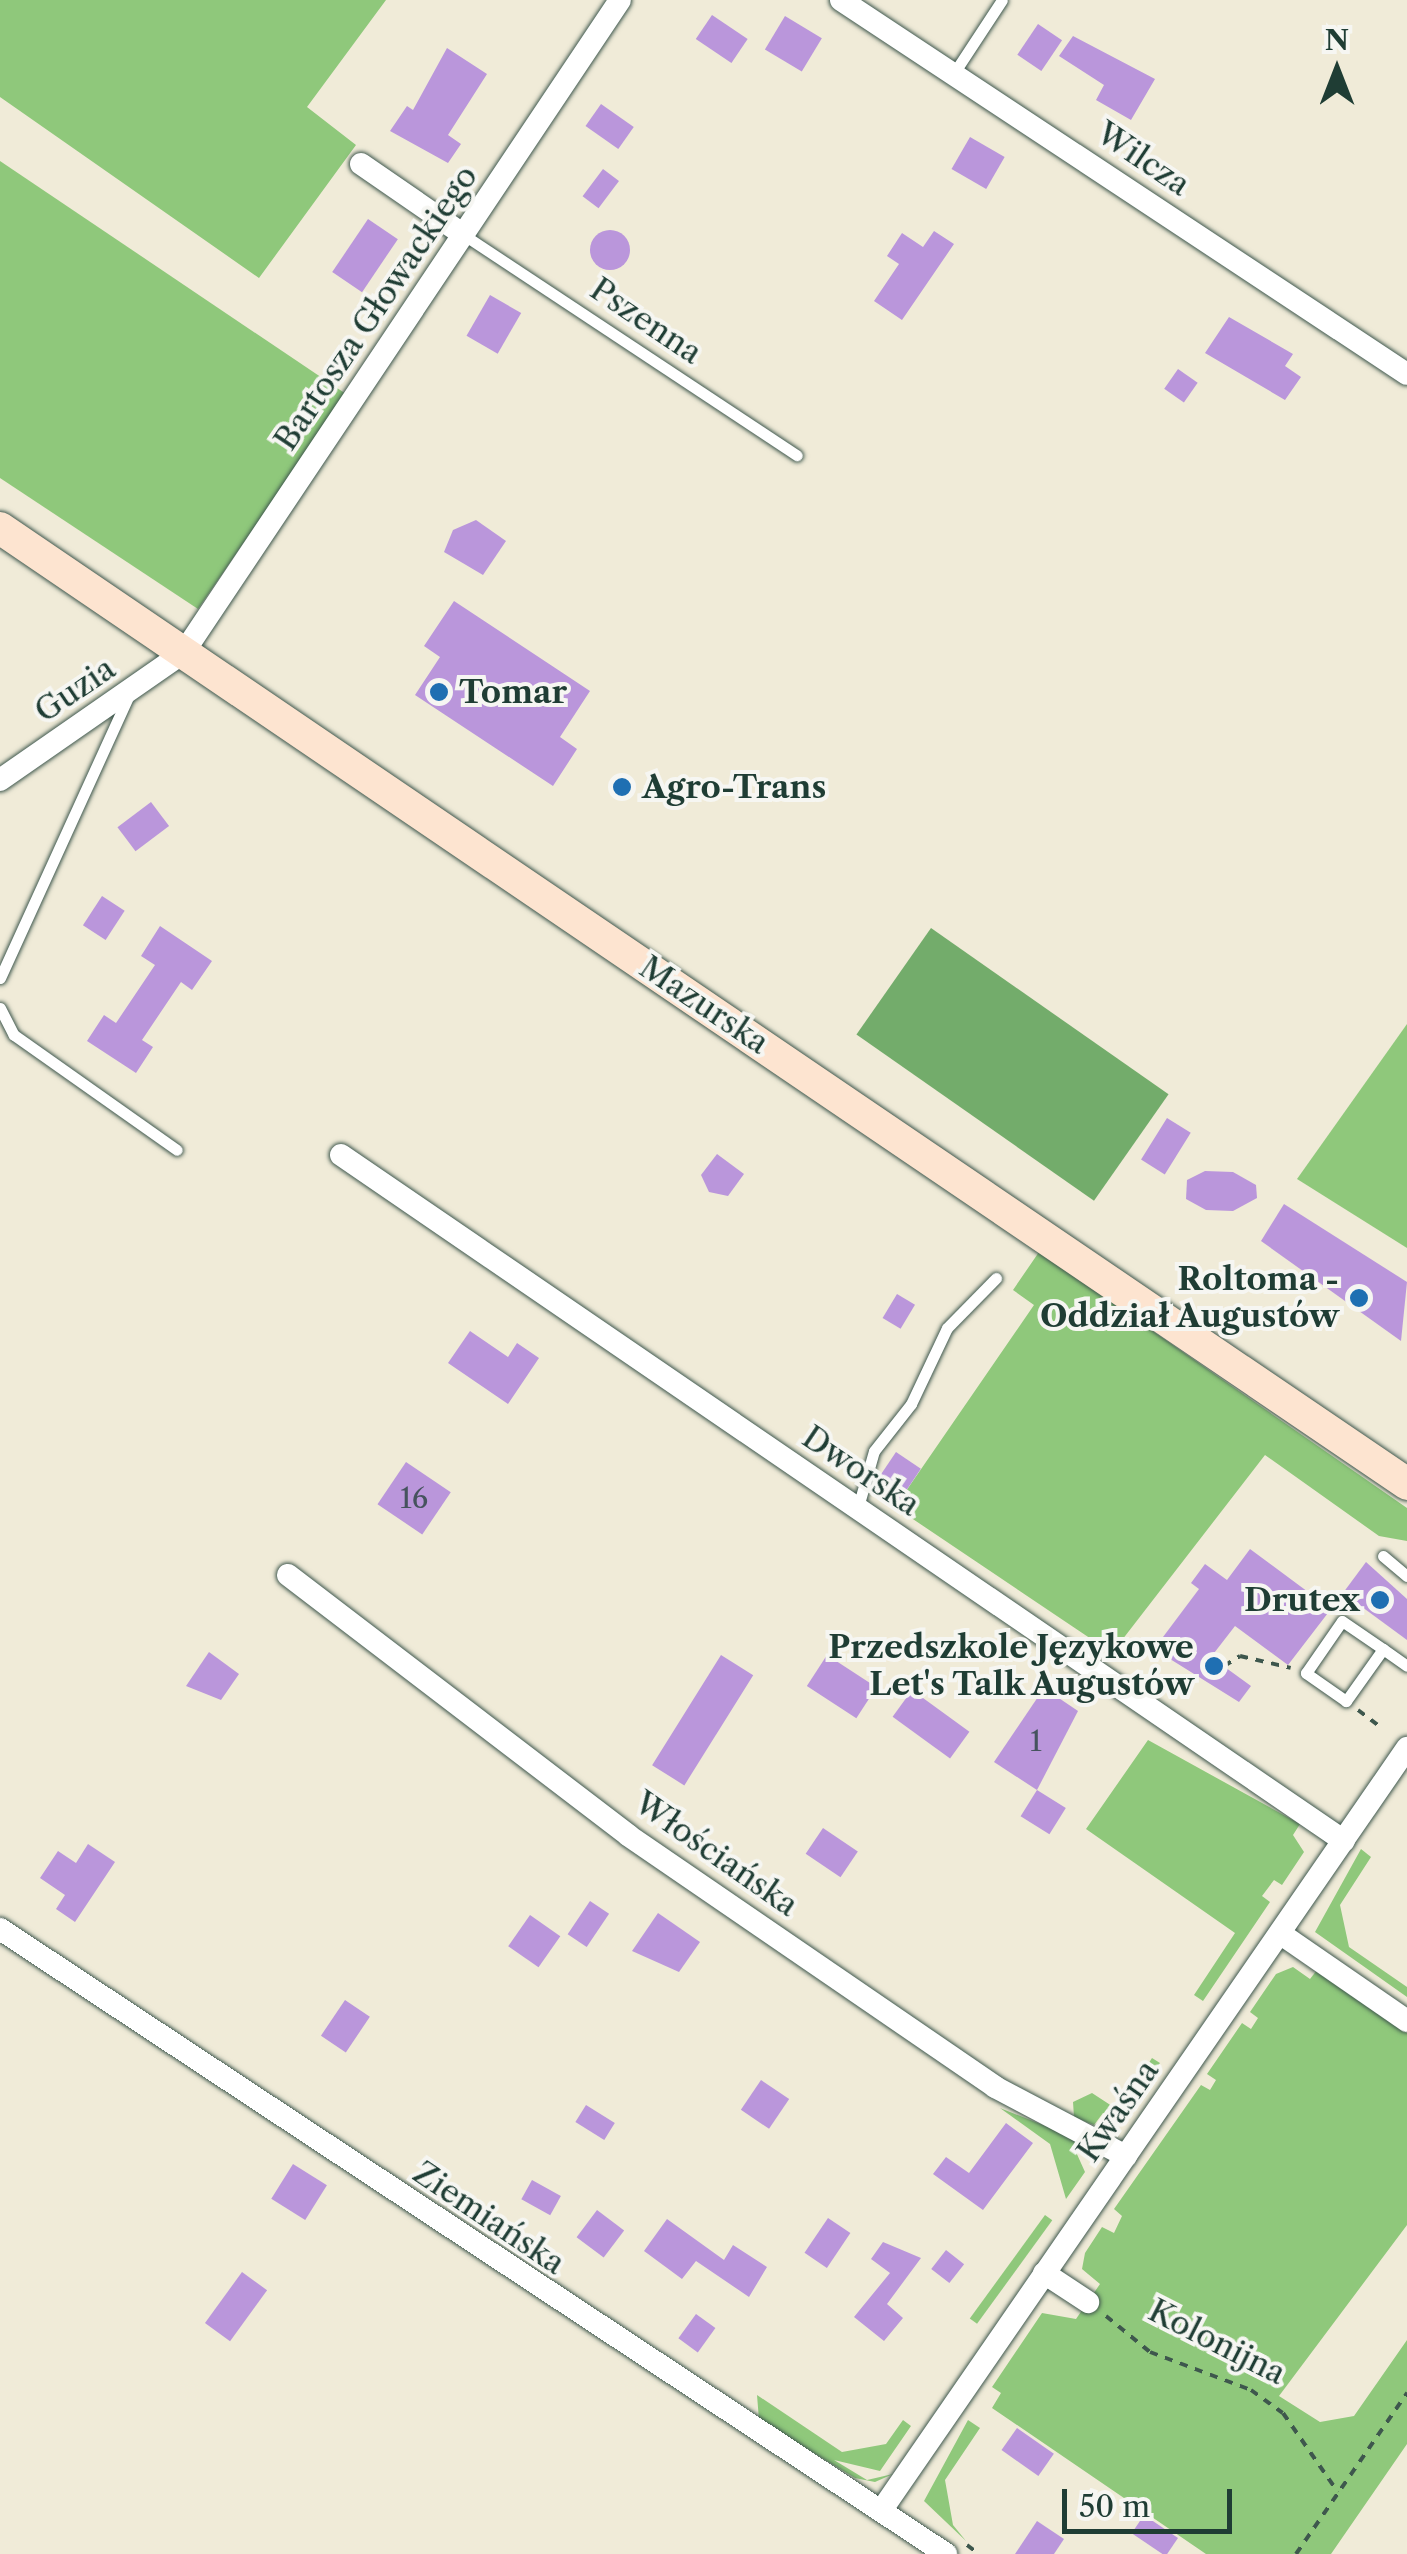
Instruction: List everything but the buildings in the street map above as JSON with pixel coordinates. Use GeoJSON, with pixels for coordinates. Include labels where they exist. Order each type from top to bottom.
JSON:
{"type":"FeatureCollection","features":[{"type":"Feature","properties":{"kind":"main road","name":"Mazurska"},"geometry":{"type":"LineString","coordinates":[[0,528],[1407,1484]]}},
{"type":"Feature","properties":{"kind":"street","name":"Bartosza Głowackiego"},"geometry":{"type":"LineString","coordinates":[[184,652],[620,0]]}},
{"type":"Feature","properties":{"kind":"street","name":"Wilcza"},"geometry":{"type":"LineString","coordinates":[[842,0],[1407,374]]}},
{"type":"Feature","properties":{"kind":"street"},"geometry":{"type":"LineString","coordinates":[[361,164],[464,236]]}},
{"type":"Feature","properties":{"kind":"street","name":"Guzia"},"geometry":{"type":"LineString","coordinates":[[0,780],[184,652]]}},
{"type":"Feature","properties":{"kind":"street","name":"Dworska"},"geometry":{"type":"LineString","coordinates":[[341,1155],[1344,1841]]}},
{"type":"Feature","properties":{"kind":"street","name":"Włościańska"},"geometry":{"type":"LineString","coordinates":[[288,1575],[629,1836],[995,2087],[1126,2156]]}},
{"type":"Feature","properties":{"kind":"street","name":"Kwaśna"},"geometry":{"type":"LineString","coordinates":[[881,2511],[1407,1748]]}},
{"type":"Feature","properties":{"kind":"street","name":"Ziemiańska"},"geometry":{"type":"LineString","coordinates":[[0,1929],[734,2422],[946,2554]]}},
{"type":"Feature","properties":{"kind":"street"},"geometry":{"type":"LineString","coordinates":[[1281,1934],[1407,2021]]}},
{"type":"Feature","properties":{"kind":"street"},"geometry":{"type":"LineString","coordinates":[[1044,2273],[1088,2302]]}},
{"type":"Feature","properties":{"kind":"lane"},"geometry":{"type":"LineString","coordinates":[[954,73],[1002,0]]}},
{"type":"Feature","properties":{"kind":"lane","name":"Pszenna"},"geometry":{"type":"LineString","coordinates":[[464,236],[797,454]]}},
{"type":"Feature","properties":{"kind":"lane"},"geometry":{"type":"LineString","coordinates":[[0,978],[131,692]]}},
{"type":"Feature","properties":{"kind":"lane"},"geometry":{"type":"LineString","coordinates":[[0,1008],[14,1036],[177,1150]]}},
{"type":"Feature","properties":{"kind":"lane"},"geometry":{"type":"LineString","coordinates":[[858,1508],[874,1451],[911,1404],[946,1328],[996,1278]]}},
{"type":"Feature","properties":{"kind":"lane"},"geometry":{"type":"LineString","coordinates":[[1382,1556],[1407,1576]]}},
{"type":"Feature","properties":{"kind":"lane"},"geometry":{"type":"LineString","coordinates":[[1383,1649],[1346,1702],[1306,1673],[1342,1621],[1383,1649],[1407,1666]]}},
{"type":"Feature","properties":{"kind":"path"},"geometry":{"type":"LineString","coordinates":[[1224,1666],[1240,1656],[1299,1666]]}},
{"type":"Feature","properties":{"kind":"path","name":"Kolonijna"},"geometry":{"type":"LineString","coordinates":[[1088,2302],[1150,2352],[1251,2390],[1282,2413],[1338,2492]]}},
{"type":"Feature","properties":{"kind":"path"},"geometry":{"type":"LineString","coordinates":[[1296,2554],[1407,2393]]}},
{"type":"Feature","properties":{"kind":"green space"},"geometry":{"type":"Polygon","coordinates":[[[0,0],[386,0],[307,107],[356,145],[259,278],[0,97],[0,0]]]}},
{"type":"Feature","properties":{"kind":"green space"},"geometry":{"type":"Polygon","coordinates":[[[0,161],[346,394],[198,609],[0,478],[0,161]]]}},
{"type":"Feature","properties":{"kind":"green space"},"geometry":{"type":"Polygon","coordinates":[[[931,928],[1169,1094],[1094,1201],[856,1034],[931,928]]]}},
{"type":"Feature","properties":{"kind":"green space"},"geometry":{"type":"Polygon","coordinates":[[[1407,1024],[1407,1248],[1297,1179],[1407,1024]]]}},
{"type":"Feature","properties":{"kind":"green space"},"geometry":{"type":"Polygon","coordinates":[[[1039,1252],[1407,1508],[1407,1541],[1379,1536],[1265,1455],[1112,1653],[895,1507],[1034,1305],[1013,1290],[1039,1252]]]}},
{"type":"Feature","properties":{"kind":"green space"},"geometry":{"type":"Polygon","coordinates":[[[1148,1740],[1300,1824],[1293,1835],[1304,1852],[1282,1885],[1274,1880],[1262,1896],[1270,1902],[1203,2001],[1194,1995],[1235,1933],[1086,1829],[1148,1740]]]}},
{"type":"Feature","properties":{"kind":"green space"},"geometry":{"type":"Polygon","coordinates":[[[1361,1849],[1371,1857],[1340,1905],[1349,1947],[1407,1987],[1407,1997],[1315,1932],[1361,1849]]]}},
{"type":"Feature","properties":{"kind":"green space"},"geometry":{"type":"Polygon","coordinates":[[[1293,1967],[1310,1979],[1317,1970],[1407,2033],[1407,2225],[1279,2396],[1320,2422],[1354,2416],[1407,2340],[1407,2444],[1331,2554],[1206,2554],[992,2408],[1001,2393],[992,2387],[1042,2313],[1076,2319],[1100,2284],[1082,2269],[1085,2253],[1102,2227],[1114,2233],[1122,2216],[1114,2209],[1201,2085],[1210,2090],[1216,2080],[1207,2074],[1242,2023],[1251,2029],[1258,2018],[1250,2012],[1276,1974],[1293,1967]]]}},
{"type":"Feature","properties":{"kind":"green space"},"geometry":{"type":"Polygon","coordinates":[[[1152,2058],[1160,2063],[1124,2115],[1103,2113],[1094,2125],[1074,2117],[1073,2102],[1092,2093],[1118,2110],[1152,2058]]]}},
{"type":"Feature","properties":{"kind":"green space"},"geometry":{"type":"Polygon","coordinates":[[[1000,2108],[1083,2141],[1076,2152],[1085,2172],[1066,2199],[1050,2144],[1000,2108]]]}},
{"type":"Feature","properties":{"kind":"green space"},"geometry":{"type":"Polygon","coordinates":[[[1045,2215],[1052,2220],[977,2324],[970,2319],[1045,2215]]]}},
{"type":"Feature","properties":{"kind":"green space"},"geometry":{"type":"Polygon","coordinates":[[[757,2395],[842,2452],[886,2444],[903,2420],[911,2426],[880,2471],[834,2460],[867,2480],[893,2474],[875,2482],[855,2478],[759,2420],[757,2395]]]}},
{"type":"Feature","properties":{"kind":"green space"},"geometry":{"type":"Polygon","coordinates":[[[968,2420],[980,2428],[945,2480],[953,2525],[966,2541],[924,2501],[968,2420]]]}},
{"type":"Feature","properties":{"kind":"place","name":"Tomar"},"geometry":{"type":"Point","coordinates":[439,692]}},
{"type":"Feature","properties":{"kind":"place","name":"Agro-Trans"},"geometry":{"type":"Point","coordinates":[622,787]}},
{"type":"Feature","properties":{"kind":"place","name":"Roltoma - Oddział Augustów"},"geometry":{"type":"Point","coordinates":[1359,1298]}},
{"type":"Feature","properties":{"kind":"place","name":"Drutex"},"geometry":{"type":"Point","coordinates":[1380,1600]}},
{"type":"Feature","properties":{"kind":"place","name":"Przedszkole Językowe Let's Talk Augustów"},"geometry":{"type":"Point","coordinates":[1214,1666]}}]}
